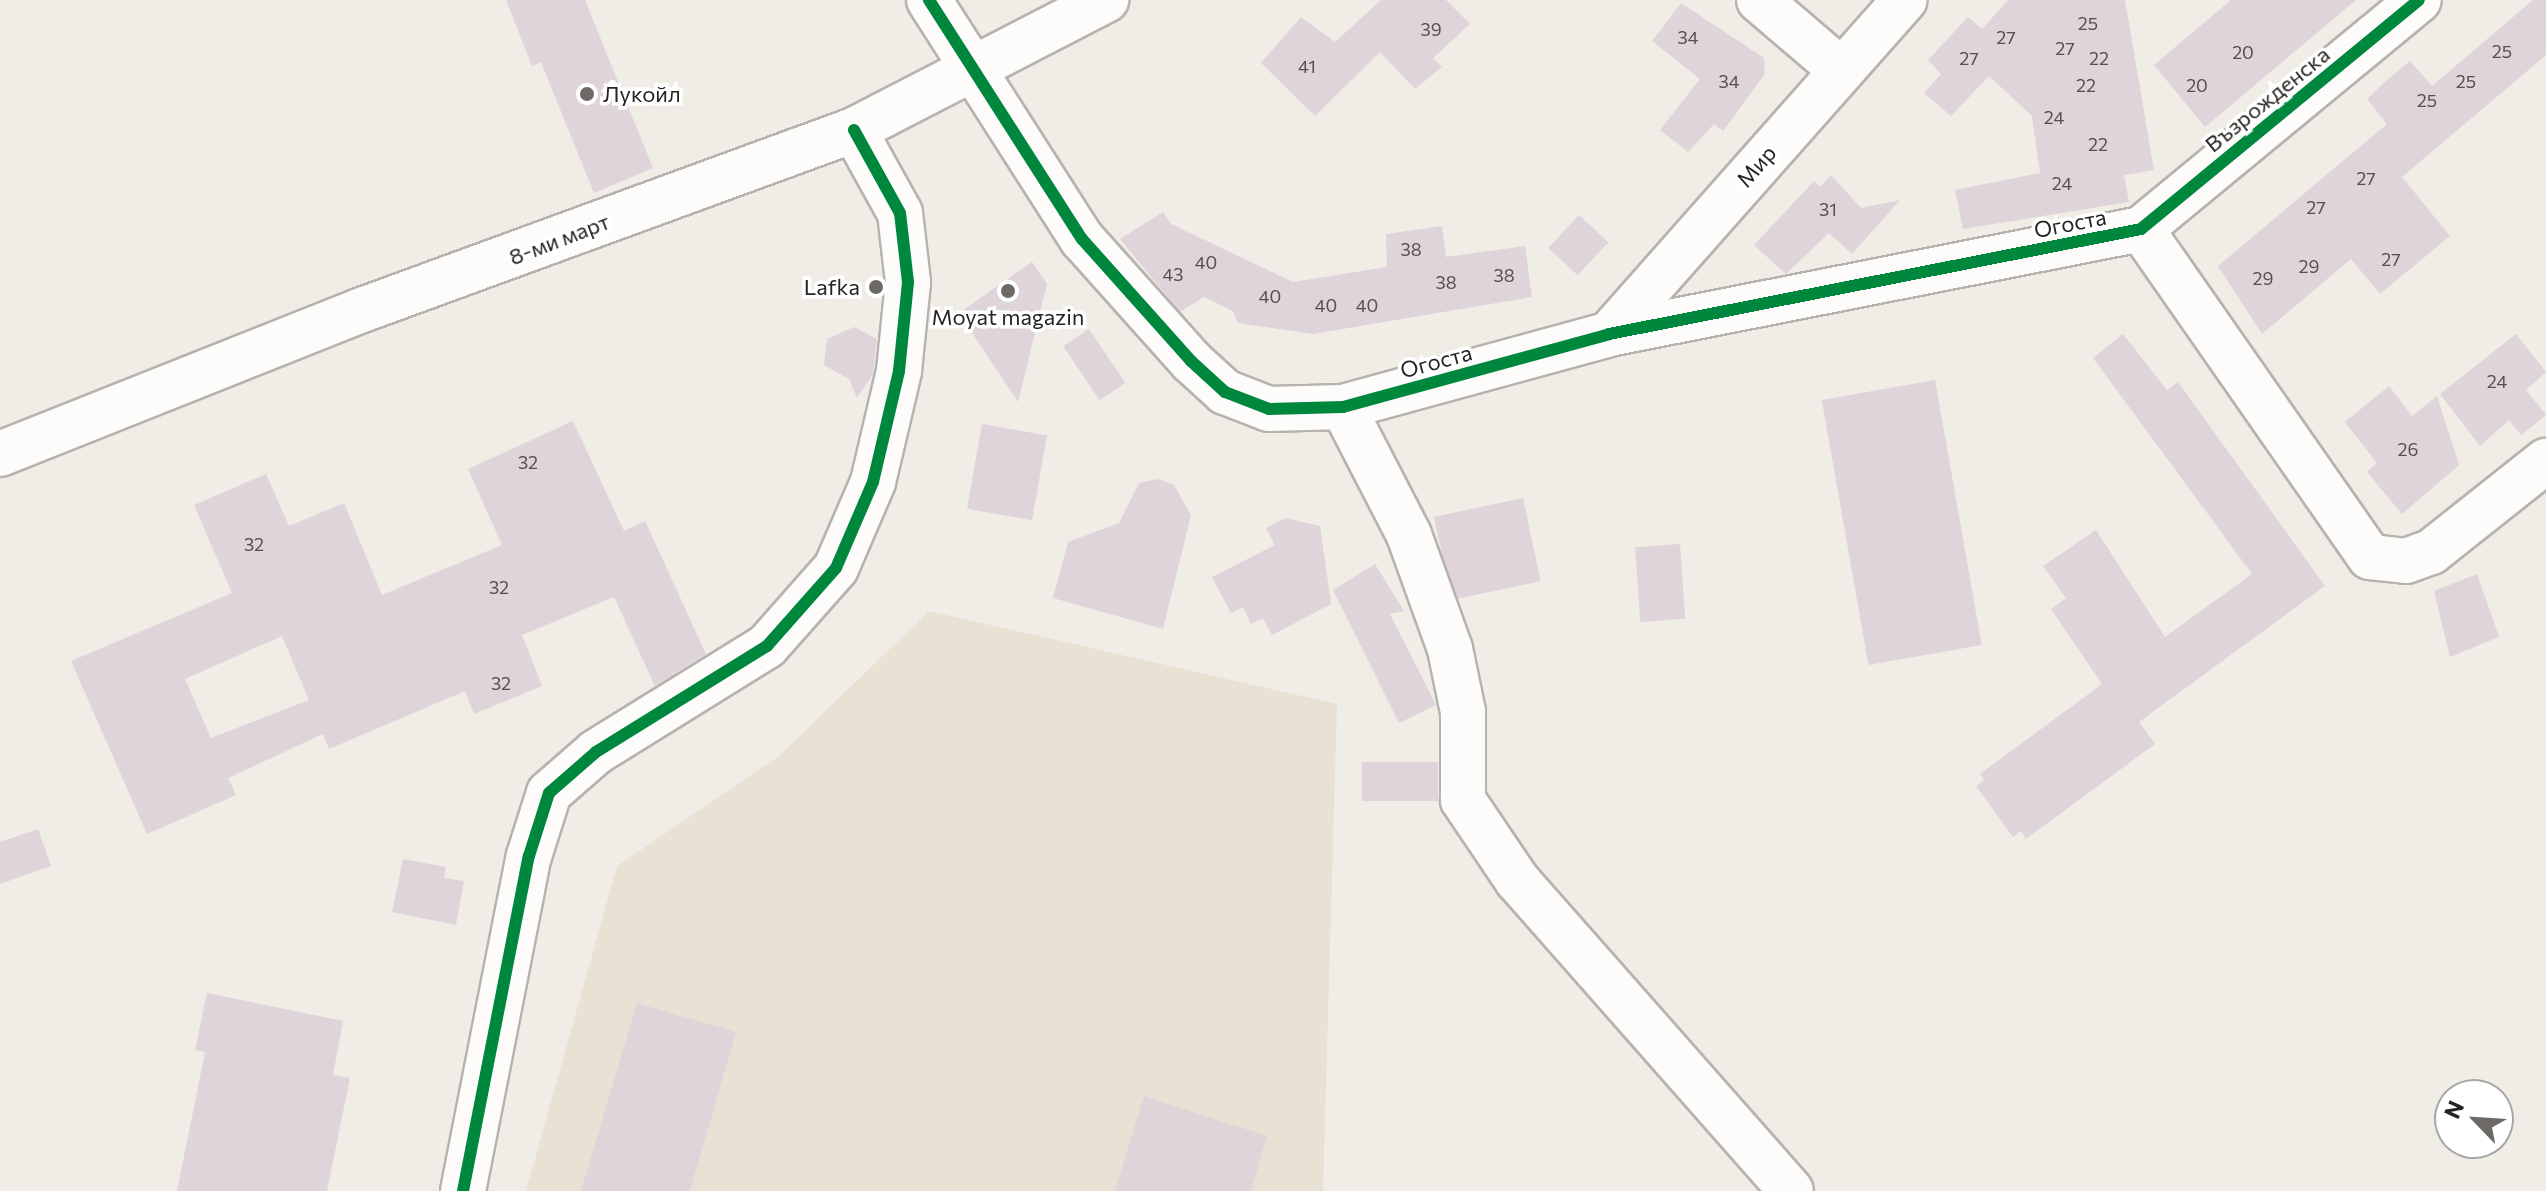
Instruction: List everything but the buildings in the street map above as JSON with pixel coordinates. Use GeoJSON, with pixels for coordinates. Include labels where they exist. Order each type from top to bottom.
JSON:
{"type":"FeatureCollection","features":[{"type":"Feature","properties":{"kind":"street","name":"Огоста"},"geometry":{"type":"LineString","coordinates":[[929,0],[1082,239],[1191,361],[1225,392],[1269,409],[1343,407],[1609,334],[2141,229],[2358,548],[2388,562],[2431,552],[2546,461]]}},
{"type":"Feature","properties":{"kind":"street","name":"8-ми март"},"geometry":{"type":"LineString","coordinates":[[0,454],[362,310],[854,130],[1106,0]]}},
{"type":"Feature","properties":{"kind":"street"},"geometry":{"type":"LineString","coordinates":[[1759,0],[1841,70]]}},
{"type":"Feature","properties":{"kind":"street","name":"Мир"},"geometry":{"type":"LineString","coordinates":[[1609,334],[1905,0]]}},
{"type":"Feature","properties":{"kind":"street","name":"Възрожденска"},"geometry":{"type":"LineString","coordinates":[[2141,229],[2419,0]]}},
{"type":"Feature","properties":{"kind":"street"},"geometry":{"type":"LineString","coordinates":[[463,1191],[529,856],[549,793],[596,752],[767,646],[836,568],[873,482],[899,371],[908,282],[900,213],[854,130]]}},
{"type":"Feature","properties":{"kind":"street"},"geometry":{"type":"LineString","coordinates":[[1343,407],[1409,535],[1450,649],[1463,712],[1463,800],[1517,880],[1791,1191]]}},
{"type":"Feature","properties":{"kind":"shaded area"},"geometry":{"type":"Polygon","coordinates":[[[929,611],[1337,704],[1323,1191],[526,1191],[617,866],[779,756],[929,611]]]}},
{"type":"Feature","properties":{"kind":"cycle path"},"geometry":{"type":"LineString","coordinates":[[929,0],[1082,239],[1191,361],[1225,392],[1269,409],[1343,407],[1609,334],[2141,229],[2419,0]]}},
{"type":"Feature","properties":{"kind":"cycle path"},"geometry":{"type":"LineString","coordinates":[[463,1191],[529,856],[549,793],[596,752],[767,646],[836,568],[873,482],[899,371],[908,282],[900,213],[854,130]]}},
{"type":"Feature","properties":{"kind":"place","name":"Лукойл"},"geometry":{"type":"Point","coordinates":[587,94]}},
{"type":"Feature","properties":{"kind":"place","name":"Lafka"},"geometry":{"type":"Point","coordinates":[876,287]}},
{"type":"Feature","properties":{"kind":"place","name":"Moyat magazin"},"geometry":{"type":"Point","coordinates":[1008,291]}}]}
